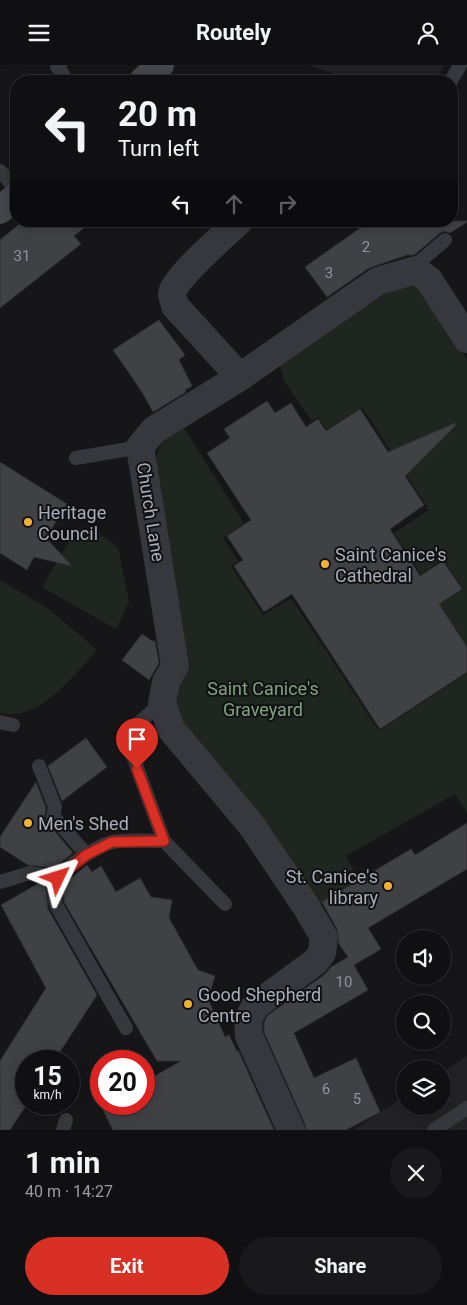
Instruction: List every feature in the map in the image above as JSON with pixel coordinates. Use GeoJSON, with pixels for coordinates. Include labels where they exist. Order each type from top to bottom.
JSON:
{"type":"FeatureCollection","features":[{"type":"Feature","properties":{"kind":"main road"},"geometry":{"type":"LineString","coordinates":[[0,210],[10,202]]}},
{"type":"Feature","properties":{"kind":"street"},"geometry":{"type":"LineString","coordinates":[[233,227],[176,284],[172,294],[176,306],[240,377]]}},
{"type":"Feature","properties":{"kind":"street"},"geometry":{"type":"LineString","coordinates":[[416,270],[429,280],[467,339]]}},
{"type":"Feature","properties":{"kind":"street","name":"Church Lane"},"geometry":{"type":"LineString","coordinates":[[162,703],[166,681],[175,666],[140,447],[154,431],[240,377],[378,281],[416,270]]}},
{"type":"Feature","properties":{"kind":"street"},"geometry":{"type":"LineString","coordinates":[[162,703],[171,729],[252,826],[307,908],[324,937],[322,953],[315,962],[255,1006],[248,1019],[248,1036],[291,1130]]}},
{"type":"Feature","properties":{"kind":"lane"},"geometry":{"type":"LineString","coordinates":[[0,171],[10,182]]}},
{"type":"Feature","properties":{"kind":"lane"},"geometry":{"type":"LineString","coordinates":[[416,270],[417,264],[446,240]]}},
{"type":"Feature","properties":{"kind":"lane"},"geometry":{"type":"LineString","coordinates":[[76,459],[140,447]]}},
{"type":"Feature","properties":{"kind":"lane"},"geometry":{"type":"LineString","coordinates":[[162,703],[136,725],[131,751],[164,841],[225,904]]}},
{"type":"Feature","properties":{"kind":"lane"},"geometry":{"type":"LineString","coordinates":[[38,766],[55,807],[53,815],[86,855]]}},
{"type":"Feature","properties":{"kind":"lane"},"geometry":{"type":"LineString","coordinates":[[126,1028],[56,905],[54,892],[58,878],[86,855],[112,842],[164,841]]}},
{"type":"Feature","properties":{"kind":"lane"},"geometry":{"type":"LineString","coordinates":[[0,882],[30,873],[58,878]]}},
{"type":"Feature","properties":{"kind":"lane"},"geometry":{"type":"LineString","coordinates":[[434,1130],[467,1108]]}},
{"type":"Feature","properties":{"kind":"shaded area"},"geometry":{"type":"Polygon","coordinates":[[[307,65],[444,65],[438,75],[338,75],[307,65]]]}},
{"type":"Feature","properties":{"kind":"shaded area"},"geometry":{"type":"Polygon","coordinates":[[[467,1056],[467,1130],[353,1130],[396,1102],[396,1115],[451,1115],[451,1067],[467,1056]]]}},
{"type":"Feature","properties":{"kind":"green space"},"geometry":{"type":"Polygon","coordinates":[[[407,280],[419,286],[467,360],[467,646],[439,604],[463,589],[443,559],[421,574],[394,533],[429,510],[362,407],[327,429],[318,417],[312,421],[284,381],[279,362],[407,280]]]}},
{"type":"Feature","properties":{"kind":"green space","name":"Saint Canice's Graveyard"},"geometry":{"type":"Polygon","coordinates":[[[182,425],[244,523],[223,538],[238,561],[231,566],[263,615],[291,598],[379,731],[467,673],[467,813],[455,794],[346,856],[359,880],[316,906],[177,717],[172,691],[190,667],[155,463],[162,444],[182,425]]]}},
{"type":"Feature","properties":{"kind":"green space"},"geometry":{"type":"Polygon","coordinates":[[[95,531],[118,547],[129,602],[116,629],[42,587],[70,540],[82,532],[95,531]]]}},
{"type":"Feature","properties":{"kind":"green space"},"geometry":{"type":"Polygon","coordinates":[[[0,580],[49,609],[97,650],[54,695],[28,711],[14,714],[0,713],[0,580]]]}},
{"type":"Feature","properties":{"kind":"building"},"geometry":{"type":"Polygon","coordinates":[[[458,221],[467,221],[450,233],[444,231],[440,233],[414,255],[407,255],[369,268],[327,297],[305,267],[362,227],[458,227],[458,221]]]}},
{"type":"Feature","properties":{"kind":"building"},"geometry":{"type":"Polygon","coordinates":[[[16,227],[85,227],[74,236],[81,244],[0,308],[0,240],[16,227]]]}},
{"type":"Feature","properties":{"kind":"building"},"geometry":{"type":"Polygon","coordinates":[[[159,320],[185,355],[179,360],[192,386],[185,390],[186,392],[153,412],[142,392],[113,350],[159,320]]]}},
{"type":"Feature","properties":{"kind":"building","name":"Saint Canice's Cathedral"},"geometry":{"type":"Polygon","coordinates":[[[267,401],[275,413],[291,403],[306,427],[318,419],[326,431],[360,409],[388,452],[455,423],[456,425],[405,476],[424,505],[390,529],[420,576],[443,561],[462,589],[439,604],[467,647],[467,672],[380,729],[292,594],[264,612],[234,566],[243,560],[227,536],[251,520],[207,453],[230,438],[224,429],[267,401]]]}},
{"type":"Feature","properties":{"kind":"building","name":"Heritage Council"},"geometry":{"type":"Polygon","coordinates":[[[0,462],[67,504],[46,538],[72,566],[34,557],[27,570],[0,553],[0,462]]]}},
{"type":"Feature","properties":{"kind":"building"},"geometry":{"type":"Polygon","coordinates":[[[142,634],[155,641],[159,663],[149,680],[122,660],[142,634]]]}},
{"type":"Feature","properties":{"kind":"building"},"geometry":{"type":"Polygon","coordinates":[[[86,738],[107,767],[62,801],[48,766],[86,738]]]}},
{"type":"Feature","properties":{"kind":"building"},"geometry":{"type":"Polygon","coordinates":[[[36,782],[46,808],[44,818],[73,853],[54,868],[28,865],[0,847],[0,837],[36,782]]]}},
{"type":"Feature","properties":{"kind":"building"},"geometry":{"type":"Polygon","coordinates":[[[467,823],[467,869],[368,928],[381,949],[354,965],[368,990],[294,1033],[314,1078],[356,1058],[380,1112],[346,1130],[306,1130],[264,1032],[264,1023],[267,1016],[324,975],[331,967],[348,957],[339,944],[337,929],[322,902],[411,849],[415,855],[467,823]]]}},
{"type":"Feature","properties":{"kind":"building","name":"Good Shepherd Centre"},"geometry":{"type":"Polygon","coordinates":[[[87,865],[92,872],[101,866],[116,892],[140,878],[151,897],[172,900],[169,918],[198,970],[215,976],[208,999],[225,1037],[229,1035],[237,1052],[238,1050],[274,1130],[113,1130],[106,1115],[155,1115],[155,1076],[181,1061],[157,1061],[155,1050],[151,1050],[64,902],[63,891],[65,883],[87,865]]]}},
{"type":"Feature","properties":{"kind":"building"},"geometry":{"type":"Polygon","coordinates":[[[39,883],[46,885],[48,909],[97,995],[61,1050],[15,1050],[15,1115],[20,1115],[10,1130],[0,1130],[0,1061],[46,988],[1,905],[39,883]]]}},
{"type":"Feature","properties":{"kind":"place","name":"Heritage Council"},"geometry":{"type":"Point","coordinates":[28,522]}},
{"type":"Feature","properties":{"kind":"place","name":"Saint Canice's Cathedral"},"geometry":{"type":"Point","coordinates":[325,564]}},
{"type":"Feature","properties":{"kind":"place","name":"Men's Shed"},"geometry":{"type":"Point","coordinates":[28,823]}},
{"type":"Feature","properties":{"kind":"place","name":"St. Canice's library"},"geometry":{"type":"Point","coordinates":[388,886]}},
{"type":"Feature","properties":{"kind":"place","name":"Good Shepherd Centre"},"geometry":{"type":"Point","coordinates":[188,1004]}},
{"type":"Feature","properties":{"kind":"route"},"geometry":{"type":"LineString","coordinates":[[58,878],[86,855],[112,842],[164,841],[137,769]]}}]}
